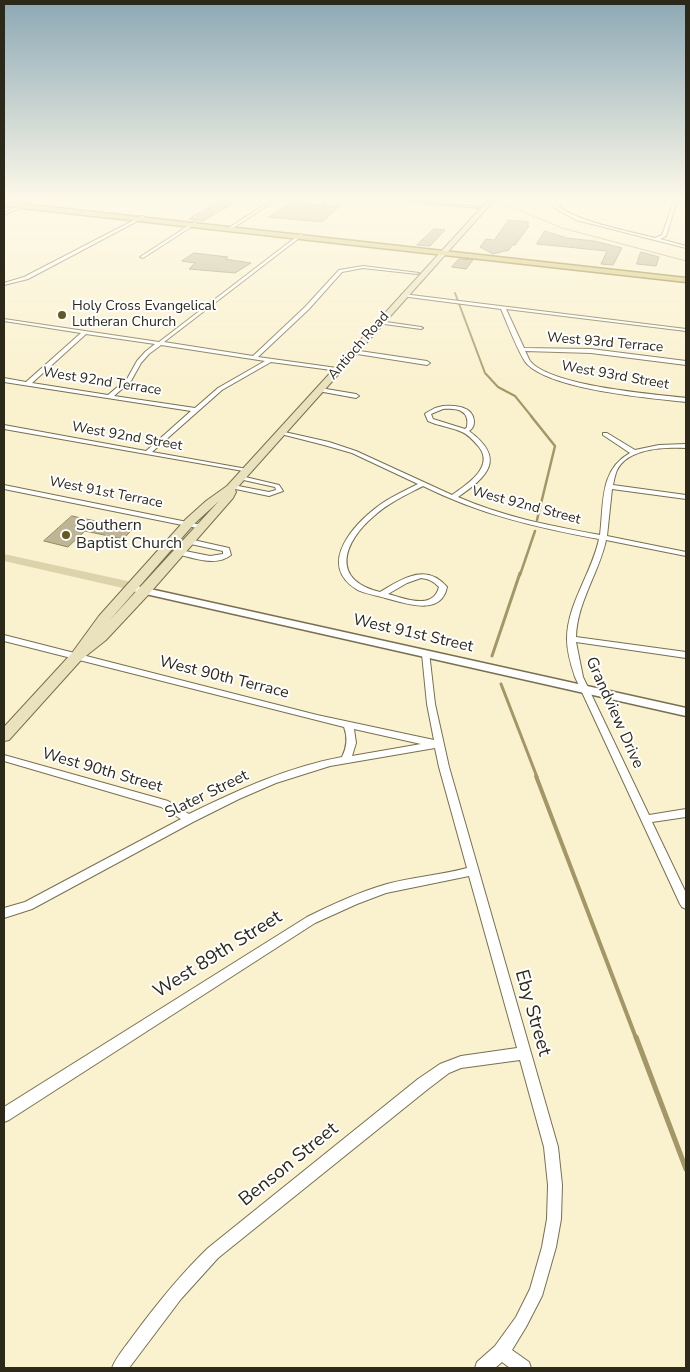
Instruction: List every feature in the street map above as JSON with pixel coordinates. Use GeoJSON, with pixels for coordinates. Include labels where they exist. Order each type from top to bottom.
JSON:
{"type":"FeatureCollection","features":[{"type":"Feature","properties":{"kind":"main road","name":"Antioch Road"},"geometry":{"type":"LineString","coordinates":[[138,590],[190,541],[229,496],[232,488],[244,474],[432,262]]}},
{"type":"Feature","properties":{"kind":"main road"},"geometry":{"type":"LineString","coordinates":[[536,262],[686,278]]}},
{"type":"Feature","properties":{"kind":"main road","name":"Antioch Road"},"geometry":{"type":"LineString","coordinates":[[4,736],[78,656],[101,637],[189,524],[218,495],[232,488]]}},
{"type":"Feature","properties":{"kind":"street"},"geometry":{"type":"LineString","coordinates":[[4,284],[26,278],[57,262]]}},
{"type":"Feature","properties":{"kind":"street"},"geometry":{"type":"LineString","coordinates":[[110,396],[129,380],[143,357],[265,262]]}},
{"type":"Feature","properties":{"kind":"street"},"geometry":{"type":"LineString","coordinates":[[255,357],[341,271],[363,267],[418,276]]}},
{"type":"Feature","properties":{"kind":"street"},"geometry":{"type":"LineString","coordinates":[[403,295],[686,330]]}},
{"type":"Feature","properties":{"kind":"street"},"geometry":{"type":"LineString","coordinates":[[503,308],[531,366],[540,372]]}},
{"type":"Feature","properties":{"kind":"street"},"geometry":{"type":"LineString","coordinates":[[4,320],[337,370]]}},
{"type":"Feature","properties":{"kind":"street"},"geometry":{"type":"LineString","coordinates":[[4,328],[15,322]]}},
{"type":"Feature","properties":{"kind":"street"},"geometry":{"type":"LineString","coordinates":[[379,322],[421,328]]}},
{"type":"Feature","properties":{"kind":"street"},"geometry":{"type":"LineString","coordinates":[[29,382],[49,368],[65,349],[85,332]]}},
{"type":"Feature","properties":{"kind":"street","name":"West 93rd Terrace"},"geometry":{"type":"LineString","coordinates":[[522,349],[591,351],[686,363]]}},
{"type":"Feature","properties":{"kind":"street"},"geometry":{"type":"LineString","coordinates":[[352,352],[427,363]]}},
{"type":"Feature","properties":{"kind":"street"},"geometry":{"type":"LineString","coordinates":[[147,453],[224,385],[270,360]]}},
{"type":"Feature","properties":{"kind":"street","name":"West 93rd Street"},"geometry":{"type":"LineString","coordinates":[[540,372],[576,384],[686,400]]}},
{"type":"Feature","properties":{"kind":"street","name":"West 92nd Terrace"},"geometry":{"type":"LineString","coordinates":[[4,380],[29,382],[195,410]]}},
{"type":"Feature","properties":{"kind":"street","name":"Antioch Road"},"geometry":{"type":"LineString","coordinates":[[320,390],[356,396]]}},
{"type":"Feature","properties":{"kind":"street"},"geometry":{"type":"LineString","coordinates":[[452,498],[474,482],[488,465],[487,452],[466,431],[430,420],[428,414],[439,408],[454,408],[464,411],[471,419],[470,428],[466,431]]}},
{"type":"Feature","properties":{"kind":"street","name":"West 92nd Street"},"geometry":{"type":"LineString","coordinates":[[4,427],[147,453],[244,474]]}},
{"type":"Feature","properties":{"kind":"street","name":"West 92nd Street"},"geometry":{"type":"LineString","coordinates":[[280,434],[317,441],[355,452],[421,485],[452,498],[517,520],[686,554]]}},
{"type":"Feature","properties":{"kind":"street"},"geometry":{"type":"LineString","coordinates":[[605,434],[635,453],[657,448],[686,446]]}},
{"type":"Feature","properties":{"kind":"street","name":"Grandview Drive"},"geometry":{"type":"LineString","coordinates":[[635,453],[615,468],[610,487],[603,538],[593,575],[572,626],[573,657],[584,690],[686,904]]}},
{"type":"Feature","properties":{"kind":"street"},"geometry":{"type":"LineString","coordinates":[[232,488],[269,494],[280,491],[277,486],[244,474]]}},
{"type":"Feature","properties":{"kind":"street"},"geometry":{"type":"LineString","coordinates":[[382,594],[406,579],[417,575],[439,582],[443,587],[442,594],[437,600],[413,603],[360,588],[348,577],[342,565],[344,549],[355,530],[380,507],[421,485]]}},
{"type":"Feature","properties":{"kind":"street","name":"West 91st Terrace"},"geometry":{"type":"LineString","coordinates":[[4,487],[202,527]]}},
{"type":"Feature","properties":{"kind":"street"},"geometry":{"type":"LineString","coordinates":[[610,487],[686,497]]}},
{"type":"Feature","properties":{"kind":"street"},"geometry":{"type":"LineString","coordinates":[[180,552],[208,558],[221,559],[227,556],[226,550],[190,541]]}},
{"type":"Feature","properties":{"kind":"street","name":"West 91st Street"},"geometry":{"type":"LineString","coordinates":[[138,590],[686,712]]}},
{"type":"Feature","properties":{"kind":"street","name":"West 90th Terrace"},"geometry":{"type":"LineString","coordinates":[[4,638],[348,725],[438,744]]}},
{"type":"Feature","properties":{"kind":"street"},"geometry":{"type":"LineString","coordinates":[[572,639],[686,655]]}},
{"type":"Feature","properties":{"kind":"street","name":"Eby Street"},"geometry":{"type":"LineString","coordinates":[[426,654],[431,704],[438,744],[550,1148],[555,1185],[554,1219],[549,1247],[537,1291],[521,1322],[502,1352],[483,1368]]}},
{"type":"Feature","properties":{"kind":"street"},"geometry":{"type":"LineString","coordinates":[[345,760],[353,746],[352,734],[348,725]]}},
{"type":"Feature","properties":{"kind":"street","name":"Slater Street"},"geometry":{"type":"LineString","coordinates":[[4,913],[28,906],[235,796],[273,780],[330,762],[438,744]]}},
{"type":"Feature","properties":{"kind":"street","name":"West 90th Street"},"geometry":{"type":"LineString","coordinates":[[4,758],[164,804],[189,820]]}},
{"type":"Feature","properties":{"kind":"street"},"geometry":{"type":"LineString","coordinates":[[646,819],[686,813]]}},
{"type":"Feature","properties":{"kind":"street","name":"West 89th Street"},"geometry":{"type":"LineString","coordinates":[[4,1115],[311,920],[364,895],[397,886],[450,878],[473,871]]}},
{"type":"Feature","properties":{"kind":"street","name":"Benson Street"},"geometry":{"type":"LineString","coordinates":[[120,1368],[160,1311],[195,1270],[213,1253],[423,1084],[445,1068],[461,1062],[524,1053]]}},
{"type":"Feature","properties":{"kind":"street"},"geometry":{"type":"LineString","coordinates":[[502,1352],[523,1368]]}},
{"type":"Feature","properties":{"kind":"shaded area"},"geometry":{"type":"Polygon","coordinates":[[[4,554],[134,581],[127,589],[4,561],[4,554]]]}},
{"type":"Feature","properties":{"kind":"building"},"geometry":{"type":"Polygon","coordinates":[[[189,262],[251,263],[235,273],[189,269],[195,263],[189,262]]]}},
{"type":"Feature","properties":{"kind":"building"},"geometry":{"type":"Polygon","coordinates":[[[456,262],[471,262],[466,269],[452,267],[456,262]]]}},
{"type":"Feature","properties":{"kind":"building"},"geometry":{"type":"Polygon","coordinates":[[[602,262],[615,262],[613,265],[601,264],[602,262]]]}},
{"type":"Feature","properties":{"kind":"building"},"geometry":{"type":"Polygon","coordinates":[[[638,262],[657,262],[656,266],[637,264],[638,262]]]}},
{"type":"Feature","properties":{"kind":"building","name":"Southern Baptist Church"},"geometry":{"type":"Polygon","coordinates":[[[72,516],[133,529],[123,539],[85,531],[68,547],[44,541],[72,516]]]}},
{"type":"Feature","properties":{"kind":"waterway"},"geometry":{"type":"LineString","coordinates":[[455,293],[485,373],[498,387],[515,396],[532,417]]}},
{"type":"Feature","properties":{"kind":"waterway"},"geometry":{"type":"LineString","coordinates":[[531,416],[555,446],[537,520]]}},
{"type":"Feature","properties":{"kind":"waterway"},"geometry":{"type":"LineString","coordinates":[[520,575],[535,531]]}},
{"type":"Feature","properties":{"kind":"waterway"},"geometry":{"type":"LineString","coordinates":[[492,656],[520,573]]}},
{"type":"Feature","properties":{"kind":"waterway"},"geometry":{"type":"LineString","coordinates":[[501,684],[537,777]]}},
{"type":"Feature","properties":{"kind":"waterway"},"geometry":{"type":"LineString","coordinates":[[536,776],[636,1038]]}},
{"type":"Feature","properties":{"kind":"waterway"},"geometry":{"type":"LineString","coordinates":[[636,1037],[686,1169]]}},
{"type":"Feature","properties":{"kind":"place","name":"Holy Cross Evangelical Lutheran Church"},"geometry":{"type":"Point","coordinates":[62,315]}},
{"type":"Feature","properties":{"kind":"place","name":"Southern Baptist Church"},"geometry":{"type":"Point","coordinates":[66,535]}}]}
